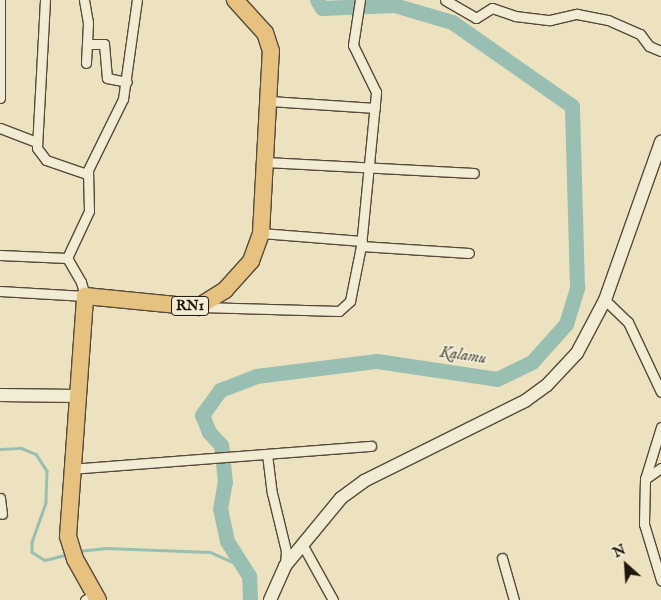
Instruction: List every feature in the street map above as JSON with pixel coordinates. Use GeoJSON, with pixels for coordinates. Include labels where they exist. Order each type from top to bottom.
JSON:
{"type":"FeatureCollection","features":[{"type":"Feature","properties":{"kind":"highway","name":"RN1"},"geometry":{"type":"LineString","coordinates":[[85,296],[198,307],[225,290],[251,261],[261,233],[270,101],[269,41],[235,0]]}},
{"type":"Feature","properties":{"kind":"highway"},"geometry":{"type":"LineString","coordinates":[[85,296],[71,469],[72,552],[92,598]]}},
{"type":"Feature","properties":{"kind":"main road"},"geometry":{"type":"LineString","coordinates":[[270,600],[285,566],[341,498],[364,481],[524,402],[548,385],[577,353],[605,300],[661,142]]}},
{"type":"Feature","properties":{"kind":"main road"},"geometry":{"type":"LineString","coordinates":[[0,395],[76,396]]}},
{"type":"Feature","properties":{"kind":"street"},"geometry":{"type":"LineString","coordinates":[[0,0],[0,98]]}},
{"type":"Feature","properties":{"kind":"street"},"geometry":{"type":"LineString","coordinates":[[45,0],[36,142],[38,153],[46,160],[86,174]]}},
{"type":"Feature","properties":{"kind":"street"},"geometry":{"type":"LineString","coordinates":[[84,0],[87,44],[86,63]]}},
{"type":"Feature","properties":{"kind":"street"},"geometry":{"type":"LineString","coordinates":[[67,258],[89,211],[86,174],[120,108],[127,82],[127,57],[137,0]]}},
{"type":"Feature","properties":{"kind":"street"},"geometry":{"type":"LineString","coordinates":[[198,307],[339,311],[350,301],[362,243],[375,108],[375,87],[353,45],[354,22],[360,0]]}},
{"type":"Feature","properties":{"kind":"street"},"geometry":{"type":"LineString","coordinates":[[445,0],[476,18],[492,8],[515,16],[554,20],[577,14],[608,20],[640,34],[649,46],[661,51]]}},
{"type":"Feature","properties":{"kind":"street"},"geometry":{"type":"LineString","coordinates":[[87,44],[104,44],[107,78],[127,82]]}},
{"type":"Feature","properties":{"kind":"street"},"geometry":{"type":"LineString","coordinates":[[270,101],[375,108]]}},
{"type":"Feature","properties":{"kind":"street"},"geometry":{"type":"LineString","coordinates":[[0,128],[36,142]]}},
{"type":"Feature","properties":{"kind":"street"},"geometry":{"type":"LineString","coordinates":[[265,162],[368,169],[474,173]]}},
{"type":"Feature","properties":{"kind":"street"},"geometry":{"type":"LineString","coordinates":[[261,233],[469,253]]}},
{"type":"Feature","properties":{"kind":"street"},"geometry":{"type":"LineString","coordinates":[[0,255],[67,258]]}},
{"type":"Feature","properties":{"kind":"street"},"geometry":{"type":"LineString","coordinates":[[0,291],[85,296],[82,282],[67,258]]}},
{"type":"Feature","properties":{"kind":"street"},"geometry":{"type":"LineString","coordinates":[[605,300],[628,322],[661,392]]}},
{"type":"Feature","properties":{"kind":"street"},"geometry":{"type":"LineString","coordinates":[[661,428],[658,453],[646,479],[644,524],[661,580]]}},
{"type":"Feature","properties":{"kind":"street"},"geometry":{"type":"LineString","coordinates":[[71,469],[371,446]]}},
{"type":"Feature","properties":{"kind":"street"},"geometry":{"type":"LineString","coordinates":[[267,454],[272,493],[286,551],[285,566]]}},
{"type":"Feature","properties":{"kind":"street"},"geometry":{"type":"LineString","coordinates":[[646,479],[661,468]]}},
{"type":"Feature","properties":{"kind":"street"},"geometry":{"type":"LineString","coordinates":[[0,498],[2,514]]}},
{"type":"Feature","properties":{"kind":"street"},"geometry":{"type":"LineString","coordinates":[[302,544],[333,600]]}},
{"type":"Feature","properties":{"kind":"street"},"geometry":{"type":"LineString","coordinates":[[502,558],[514,600]]}},
{"type":"Feature","properties":{"kind":"waterway","name":"Kalamu"},"geometry":{"type":"LineString","coordinates":[[250,600],[249,576],[227,541],[220,509],[225,482],[221,445],[209,432],[202,415],[220,390],[256,376],[377,361],[497,379],[532,362],[566,324],[577,287],[572,106],[452,22],[394,5],[322,8],[317,0]]}},
{"type":"Feature","properties":{"kind":"waterway"},"geometry":{"type":"LineString","coordinates":[[0,449],[21,448],[36,454],[47,471],[46,503],[32,542],[32,552],[45,560],[69,554]]}},
{"type":"Feature","properties":{"kind":"waterway"},"geometry":{"type":"LineString","coordinates":[[78,551],[106,548],[210,552],[242,566]]}}]}
